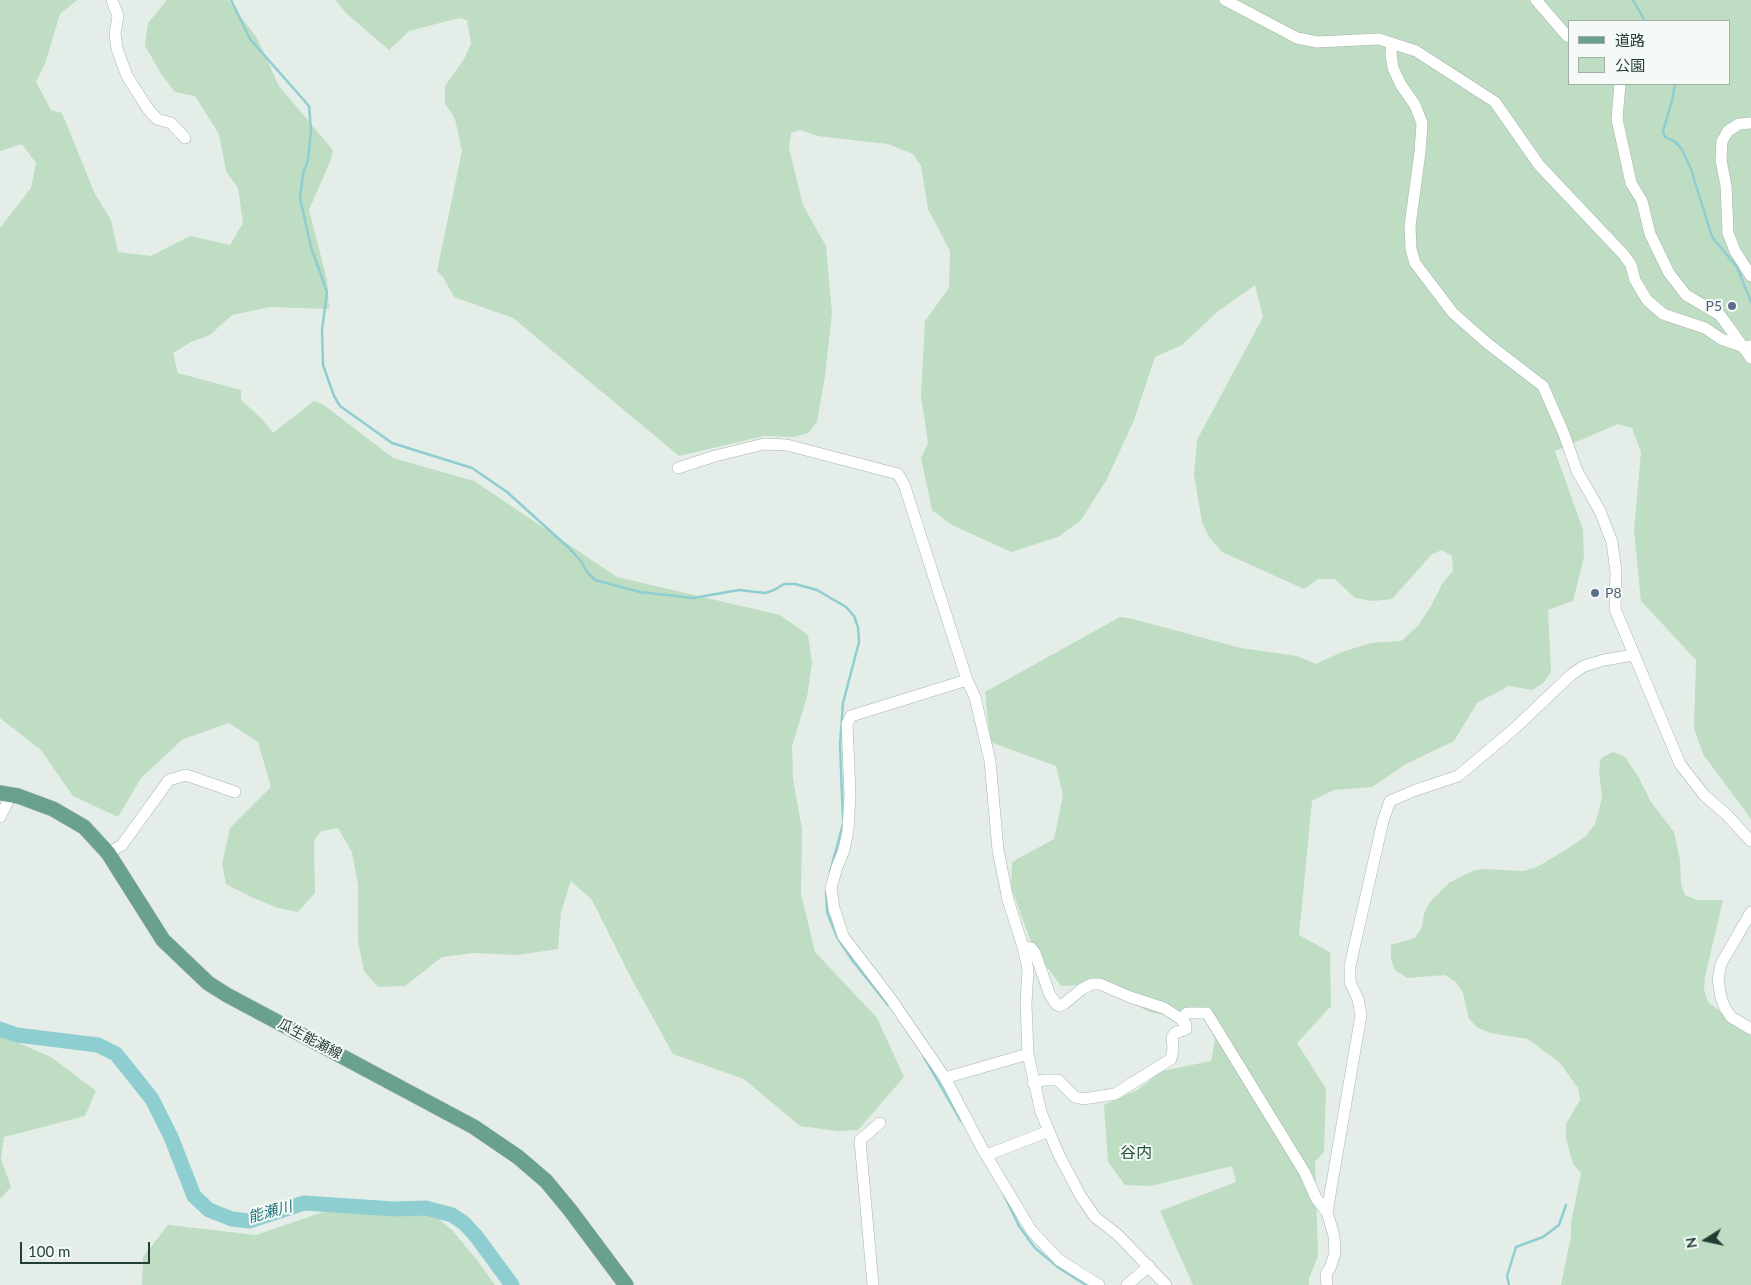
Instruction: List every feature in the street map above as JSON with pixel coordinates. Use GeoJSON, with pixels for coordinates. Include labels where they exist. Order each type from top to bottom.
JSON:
{"type":"FeatureCollection","features":[{"type":"Feature","properties":{"kind":"main road","name":"瓜生能瀬線"},"geometry":{"type":"LineString","coordinates":[[6,794],[53,809],[84,827],[108,853],[163,940],[208,983],[474,1127],[518,1157],[546,1181],[626,1285]]}},
{"type":"Feature","properties":{"kind":"street"},"geometry":{"type":"LineString","coordinates":[[112,0],[118,16],[115,34],[117,49],[126,76],[157,119],[171,123],[185,138]]}},
{"type":"Feature","properties":{"kind":"street"},"geometry":{"type":"LineString","coordinates":[[1225,0],[1297,38],[1317,42],[1380,39],[1416,51],[1495,102],[1540,165],[1624,255],[1631,266],[1635,280],[1647,300],[1663,314],[1705,328],[1721,339],[1747,347]]}},
{"type":"Feature","properties":{"kind":"street"},"geometry":{"type":"LineString","coordinates":[[1536,0],[1568,36]]}},
{"type":"Feature","properties":{"kind":"street"},"geometry":{"type":"LineString","coordinates":[[1392,43],[1393,68],[1401,85],[1415,105],[1422,123],[1410,226],[1411,249],[1415,263],[1453,312],[1487,342],[1543,386],[1577,470],[1600,512],[1612,542],[1616,572],[1615,609],[1680,764],[1704,795],[1727,815],[1751,841]]}},
{"type":"Feature","properties":{"kind":"street"},"geometry":{"type":"LineString","coordinates":[[1620,85],[1617,119],[1631,183],[1642,201],[1650,234],[1668,273],[1686,295],[1720,315],[1747,347],[1751,358]]}},
{"type":"Feature","properties":{"kind":"street"},"geometry":{"type":"LineString","coordinates":[[1751,123],[1739,124],[1728,131],[1722,141],[1721,160],[1726,186],[1728,232],[1735,251],[1751,276]]}},
{"type":"Feature","properties":{"kind":"street"},"geometry":{"type":"LineString","coordinates":[[678,468],[715,456],[764,444],[787,445],[898,474],[904,484],[967,680],[975,697],[990,761],[998,850],[1008,900],[1028,969],[1026,1004],[1028,1054],[1041,1112],[1058,1153],[1095,1218],[1118,1235],[1166,1285]]}},
{"type":"Feature","properties":{"kind":"street"},"geometry":{"type":"LineString","coordinates":[[1327,1212],[1361,1015],[1358,1000],[1350,982],[1350,966],[1383,821],[1390,801],[1458,776],[1514,729],[1572,674],[1584,666],[1604,660],[1634,655]]}},
{"type":"Feature","properties":{"kind":"street"},"geometry":{"type":"LineString","coordinates":[[967,680],[851,716],[847,724],[850,794],[848,830],[844,850],[831,888],[834,908],[843,936],[891,999],[945,1078],[984,1150],[1031,1230],[1059,1260],[1099,1285]]}},
{"type":"Feature","properties":{"kind":"street"},"geometry":{"type":"LineString","coordinates":[[108,853],[122,845],[169,780],[186,775],[235,792]]}},
{"type":"Feature","properties":{"kind":"street"},"geometry":{"type":"LineString","coordinates":[[0,817],[6,794]]}},
{"type":"Feature","properties":{"kind":"street"},"geometry":{"type":"LineString","coordinates":[[1751,912],[1721,964],[1718,979],[1721,998],[1725,1008],[1732,1017],[1751,1029]]}},
{"type":"Feature","properties":{"kind":"street"},"geometry":{"type":"LineString","coordinates":[[1023,947],[1032,948],[1050,995],[1059,1006],[1082,989],[1092,984],[1100,984],[1130,997],[1164,1008],[1181,1019],[1186,1025],[1186,1029],[1172,1036],[1173,1049],[1171,1059],[1115,1094],[1083,1099],[1075,1097],[1058,1080],[1044,1080],[1033,1083]]}},
{"type":"Feature","properties":{"kind":"street"},"geometry":{"type":"LineString","coordinates":[[1181,1019],[1187,1013],[1207,1013],[1288,1144],[1305,1173],[1316,1198],[1327,1212],[1334,1236],[1335,1252],[1326,1274],[1327,1285]]}},
{"type":"Feature","properties":{"kind":"street"},"geometry":{"type":"LineString","coordinates":[[945,1078],[1028,1054]]}},
{"type":"Feature","properties":{"kind":"street"},"geometry":{"type":"LineString","coordinates":[[874,1285],[860,1140],[880,1123]]}},
{"type":"Feature","properties":{"kind":"street"},"geometry":{"type":"LineString","coordinates":[[988,1155],[1049,1131]]}},
{"type":"Feature","properties":{"kind":"street"},"geometry":{"type":"LineString","coordinates":[[1127,1285],[1149,1266]]}},
{"type":"Feature","properties":{"kind":"green space"},"geometry":{"type":"Polygon","coordinates":[[[0,0],[77,0],[60,14],[45,64],[36,82],[51,110],[62,113],[95,194],[111,220],[118,252],[151,256],[190,236],[230,245],[243,223],[238,188],[226,171],[219,134],[195,96],[175,92],[162,75],[145,46],[148,23],[167,0],[228,0],[257,38],[279,86],[333,150],[330,162],[309,210],[327,280],[329,309],[270,307],[232,315],[210,335],[191,342],[173,353],[178,373],[241,390],[241,400],[261,418],[273,433],[314,401],[324,405],[393,458],[474,481],[617,577],[780,615],[808,635],[812,663],[807,697],[792,746],[793,779],[802,829],[801,894],[815,952],[877,1018],[904,1077],[858,1130],[838,1131],[800,1126],[744,1079],[673,1054],[631,978],[592,900],[571,881],[561,912],[558,949],[517,955],[473,953],[442,957],[405,986],[378,987],[364,971],[358,941],[358,885],[352,852],[338,828],[321,831],[314,841],[315,893],[298,912],[278,908],[226,884],[222,864],[230,828],[271,787],[258,742],[229,723],[183,739],[141,778],[118,817],[73,796],[41,750],[0,718],[0,228],[31,188],[36,163],[22,144],[0,151],[0,0]]]}},
{"type":"Feature","properties":{"kind":"green space"},"geometry":{"type":"Polygon","coordinates":[[[335,0],[1751,0],[1751,819],[1703,754],[1694,728],[1696,660],[1641,601],[1634,530],[1641,452],[1632,428],[1618,424],[1555,451],[1583,530],[1584,557],[1573,601],[1548,610],[1551,672],[1544,682],[1533,690],[1509,686],[1477,703],[1454,741],[1406,764],[1372,787],[1334,790],[1312,801],[1299,935],[1330,952],[1331,1006],[1297,1043],[1326,1089],[1324,1152],[1315,1162],[1318,1256],[1309,1279],[1309,1285],[1193,1285],[1160,1211],[1236,1182],[1232,1166],[1151,1186],[1125,1185],[1108,1162],[1104,1105],[1139,1089],[1162,1071],[1211,1061],[1215,1039],[1205,1019],[1152,1013],[1094,985],[1061,986],[1033,948],[1011,887],[1012,862],[1054,839],[1063,795],[1056,766],[990,742],[985,692],[1120,617],[1241,648],[1297,656],[1316,664],[1342,652],[1371,643],[1401,641],[1418,626],[1442,584],[1453,571],[1452,556],[1442,550],[1432,554],[1392,599],[1373,601],[1355,598],[1335,579],[1318,579],[1304,589],[1222,552],[1209,537],[1202,522],[1194,474],[1197,440],[1263,317],[1255,285],[1217,312],[1182,345],[1155,357],[1134,420],[1107,479],[1081,520],[1058,537],[1011,552],[952,525],[932,510],[921,458],[928,443],[921,395],[925,321],[949,288],[950,251],[928,209],[921,166],[913,154],[888,144],[818,136],[800,130],[791,133],[789,148],[803,205],[826,246],[832,313],[825,376],[817,422],[808,433],[794,437],[764,436],[679,456],[513,318],[454,297],[443,277],[437,271],[462,151],[455,119],[445,103],[445,86],[464,59],[471,44],[467,20],[459,18],[409,31],[389,50],[348,15],[335,0]]]}},
{"type":"Feature","properties":{"kind":"green space"},"geometry":{"type":"Polygon","coordinates":[[[1613,752],[1625,757],[1639,778],[1651,802],[1674,832],[1680,860],[1681,884],[1685,895],[1697,900],[1723,900],[1705,977],[1704,990],[1708,1002],[1751,1036],[1751,1285],[1561,1285],[1581,1173],[1573,1164],[1566,1138],[1566,1124],[1580,1100],[1578,1088],[1560,1063],[1528,1039],[1491,1033],[1478,1028],[1469,1019],[1463,993],[1456,982],[1445,975],[1407,978],[1395,970],[1391,959],[1391,945],[1415,938],[1422,927],[1424,914],[1430,902],[1449,883],[1472,871],[1484,869],[1523,871],[1537,867],[1586,836],[1595,824],[1602,797],[1599,770],[1601,758],[1613,752]]]}},
{"type":"Feature","properties":{"kind":"green space"},"geometry":{"type":"Polygon","coordinates":[[[0,1035],[51,1057],[96,1091],[85,1116],[4,1137],[1,1159],[11,1187],[0,1199],[0,1035]]]}},
{"type":"Feature","properties":{"kind":"green space"},"geometry":{"type":"Polygon","coordinates":[[[346,1204],[430,1212],[452,1230],[495,1285],[142,1285],[143,1257],[168,1225],[256,1235],[346,1204]]]}},
{"type":"Feature","properties":{"kind":"waterway"},"geometry":{"type":"LineString","coordinates":[[231,0],[250,39],[309,106],[311,130],[308,160],[303,174],[300,198],[311,247],[327,292],[322,330],[323,365],[334,396],[340,406],[392,443],[472,468],[507,492],[569,548],[595,580],[640,592],[693,598],[739,590],[765,593],[784,584],[795,584],[817,590],[846,607],[854,616],[858,627],[859,642],[843,703],[840,745],[843,819]]}},
{"type":"Feature","properties":{"kind":"waterway"},"geometry":{"type":"LineString","coordinates":[[1633,0],[1644,20]]}},
{"type":"Feature","properties":{"kind":"waterway"},"geometry":{"type":"LineString","coordinates":[[1675,85],[1663,131],[1665,137],[1674,141],[1681,148],[1691,169],[1712,237],[1737,267],[1751,302]]}},
{"type":"Feature","properties":{"kind":"waterway"},"geometry":{"type":"LineString","coordinates":[[830,872],[843,824]]}},
{"type":"Feature","properties":{"kind":"waterway"},"geometry":{"type":"LineString","coordinates":[[826,892],[827,912],[837,937],[852,960],[888,1005]]}},
{"type":"Feature","properties":{"kind":"waterway","name":"能瀬川"},"geometry":{"type":"LineString","coordinates":[[0,1029],[17,1035],[98,1045],[116,1054],[152,1099],[171,1137],[194,1196],[209,1210],[232,1219],[249,1221],[304,1203],[395,1209],[426,1208],[452,1215],[464,1223],[476,1236],[512,1285]]}},
{"type":"Feature","properties":{"kind":"waterway"},"geometry":{"type":"LineString","coordinates":[[924,1057],[961,1121]]}},
{"type":"Feature","properties":{"kind":"waterway"},"geometry":{"type":"LineString","coordinates":[[1004,1195],[1019,1226],[1035,1248],[1059,1268],[1086,1285]]}},
{"type":"Feature","properties":{"kind":"waterway"},"geometry":{"type":"LineString","coordinates":[[1509,1285],[1507,1276],[1516,1247],[1543,1237],[1559,1225],[1566,1205]]}},
{"type":"Feature","properties":{"kind":"place","name":"P5"},"geometry":{"type":"Point","coordinates":[1732,306]}},
{"type":"Feature","properties":{"kind":"place","name":"P8"},"geometry":{"type":"Point","coordinates":[1595,593]}},
{"type":"Feature","properties":{"kind":"district","name":"谷内"},"geometry":{"type":"Point","coordinates":[1136,1153]}}]}
